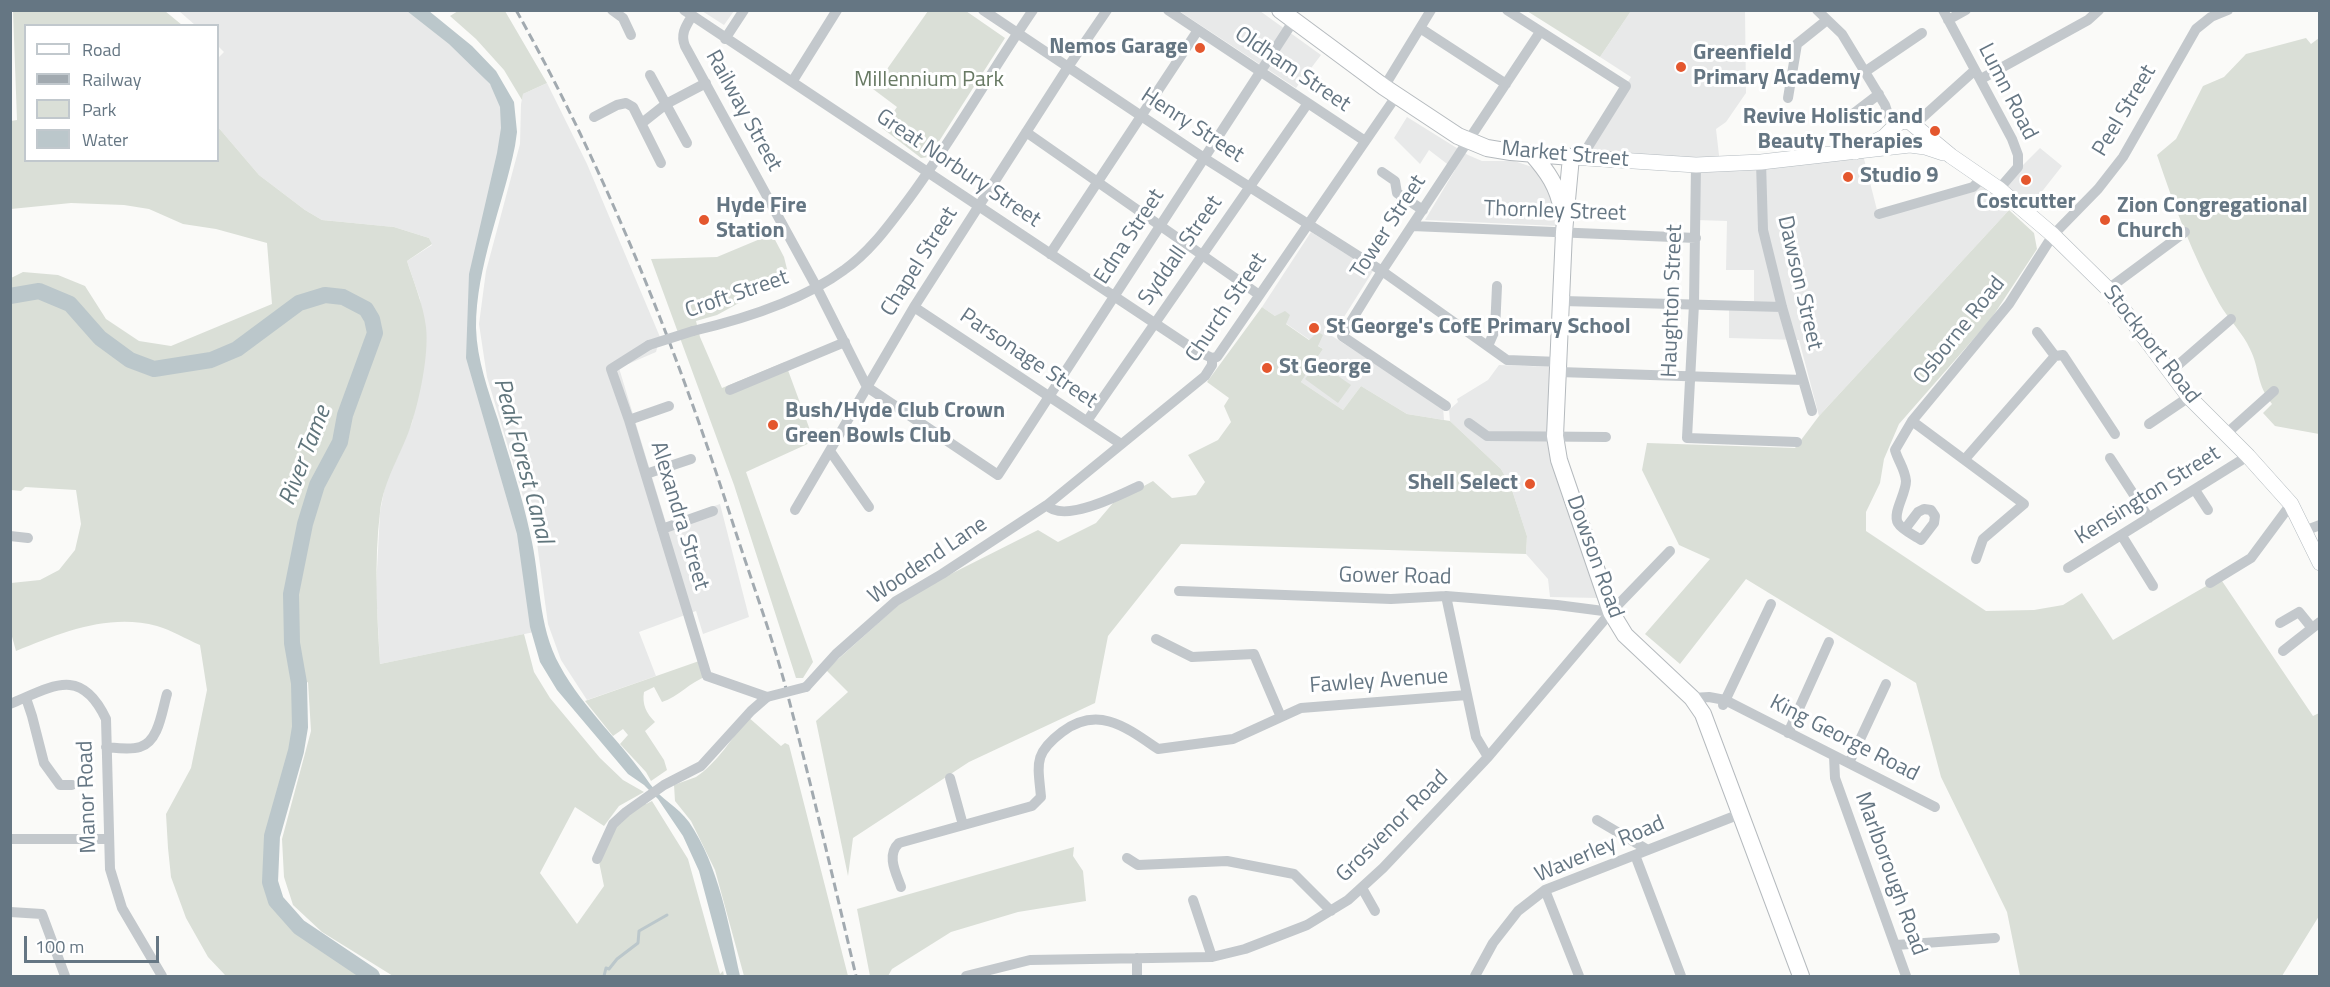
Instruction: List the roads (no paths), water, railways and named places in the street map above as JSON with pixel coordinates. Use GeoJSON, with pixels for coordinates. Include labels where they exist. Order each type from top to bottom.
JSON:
{"type":"FeatureCollection","features":[{"type":"Feature","properties":{"kind":"main road","name":"Market Street"},"geometry":{"type":"LineString","coordinates":[[1287,15],[1390,91],[1458,136],[1487,148],[1532,154],[1696,165],[1761,162],[1906,146]]}},
{"type":"Feature","properties":{"kind":"main road"},"geometry":{"type":"LineString","coordinates":[[1897,123],[1912,124],[1917,137],[1906,146],[1894,141],[1892,130],[1897,123]]}},
{"type":"Feature","properties":{"kind":"main road","name":"Stockport Road"},"geometry":{"type":"LineString","coordinates":[[1912,124],[1999,189],[2048,230],[2108,289],[2189,397],[2248,456],[2291,504],[2319,563]]}},
{"type":"Feature","properties":{"kind":"main road","name":"Market Street"},"geometry":{"type":"LineString","coordinates":[[1855,152],[1892,130]]}},
{"type":"Feature","properties":{"kind":"main road","name":"Stockport Road"},"geometry":{"type":"LineString","coordinates":[[1906,146],[1925,147],[1952,156]]}},
{"type":"Feature","properties":{"kind":"main road","name":"Dowson Road"},"geometry":{"type":"LineString","coordinates":[[1532,154],[1548,172],[1559,193],[1564,232]]}},
{"type":"Feature","properties":{"kind":"main road"},"geometry":{"type":"LineString","coordinates":[[1559,193],[1560,164],[1572,157]]}},
{"type":"Feature","properties":{"kind":"main road","name":"Dowson Road"},"geometry":{"type":"LineString","coordinates":[[1572,157],[1564,232],[1563,301],[1555,436],[1559,460],[1611,612],[1625,635],[1670,674],[1703,714],[1801,976]]}},
{"type":"Feature","properties":{"kind":"street"},"geometry":{"type":"LineString","coordinates":[[612,10],[623,18],[631,35]]}},
{"type":"Feature","properties":{"kind":"street"},"geometry":{"type":"LineString","coordinates":[[725,39],[744,10]]}},
{"type":"Feature","properties":{"kind":"street"},"geometry":{"type":"LineString","coordinates":[[792,82],[837,10]]}},
{"type":"Feature","properties":{"kind":"street","name":"Henry Street"},"geometry":{"type":"LineString","coordinates":[[983,10],[1204,158],[1382,271],[1507,360],[1559,367]]}},
{"type":"Feature","properties":{"kind":"street","name":"Croft Street"},"geometry":{"type":"LineString","coordinates":[[611,369],[650,345],[724,324],[784,303],[844,270],[878,239],[928,172],[1033,10]]}},
{"type":"Feature","properties":{"kind":"street","name":"Chapel Street"},"geometry":{"type":"LineString","coordinates":[[795,510],[914,307],[1107,10]]}},
{"type":"Feature","properties":{"kind":"street","name":"Oldham Street"},"geometry":{"type":"LineString","coordinates":[[1168,10],[1365,141]]}},
{"type":"Feature","properties":{"kind":"street","name":"Church Street"},"geometry":{"type":"LineString","coordinates":[[1047,505],[1197,385],[1205,376],[1212,365],[1212,358],[1217,357],[1365,141],[1431,10]]}},
{"type":"Feature","properties":{"kind":"street"},"geometry":{"type":"LineString","coordinates":[[1507,10],[1626,86],[1572,157]]}},
{"type":"Feature","properties":{"kind":"street"},"geometry":{"type":"LineString","coordinates":[[1817,10],[1842,34],[1866,71],[1885,105],[1892,130]]}},
{"type":"Feature","properties":{"kind":"street"},"geometry":{"type":"LineString","coordinates":[[1945,15],[1966,10]]}},
{"type":"Feature","properties":{"kind":"street"},"geometry":{"type":"LineString","coordinates":[[1885,105],[1912,124],[1978,75],[2088,20],[2099,10]]}},
{"type":"Feature","properties":{"kind":"street","name":"Peel Street"},"geometry":{"type":"LineString","coordinates":[[2048,230],[2098,189],[2123,157],[2196,29],[2215,13],[2228,10]]}},
{"type":"Feature","properties":{"kind":"street","name":"Great Norbury Street"},"geometry":{"type":"LineString","coordinates":[[688,13],[1205,357],[1212,358]]}},
{"type":"Feature","properties":{"kind":"street","name":"Railway Street"},"geometry":{"type":"LineString","coordinates":[[688,13],[683,41],[816,286],[867,387]]}},
{"type":"Feature","properties":{"kind":"street","name":"Edna Street"},"geometry":{"type":"LineString","coordinates":[[867,387],[998,475],[1260,72],[1287,15]]}},
{"type":"Feature","properties":{"kind":"street","name":"Lumn Road"},"geometry":{"type":"LineString","coordinates":[[1945,15],[2018,155],[2018,167],[1999,189]]}},
{"type":"Feature","properties":{"kind":"street"},"geometry":{"type":"LineString","coordinates":[[1788,98],[1797,44],[1827,20]]}},
{"type":"Feature","properties":{"kind":"street"},"geometry":{"type":"LineString","coordinates":[[1420,28],[1506,84]]}},
{"type":"Feature","properties":{"kind":"street"},"geometry":{"type":"LineString","coordinates":[[1050,254],[1198,30]]}},
{"type":"Feature","properties":{"kind":"street","name":"Tower Street"},"geometry":{"type":"LineString","coordinates":[[1446,406],[1342,336],[1382,271],[1540,32]]}},
{"type":"Feature","properties":{"kind":"street"},"geometry":{"type":"LineString","coordinates":[[1866,71],[1922,33]]}},
{"type":"Feature","properties":{"kind":"street"},"geometry":{"type":"LineString","coordinates":[[650,75],[687,143]]}},
{"type":"Feature","properties":{"kind":"street"},"geometry":{"type":"LineString","coordinates":[[642,123],[666,104],[706,83]]}},
{"type":"Feature","properties":{"kind":"street"},"geometry":{"type":"LineString","coordinates":[[1845,120],[1879,94]]}},
{"type":"Feature","properties":{"kind":"street"},"geometry":{"type":"LineString","coordinates":[[594,117],[617,105],[626,103],[633,107],[661,162]]}},
{"type":"Feature","properties":{"kind":"street","name":"Syddall Street"},"geometry":{"type":"LineString","coordinates":[[1087,421],[1308,103]]}},
{"type":"Feature","properties":{"kind":"street"},"geometry":{"type":"LineString","coordinates":[[1026,132],[1258,294]]}},
{"type":"Feature","properties":{"kind":"street","name":"Dawson Street"},"geometry":{"type":"LineString","coordinates":[[1761,162],[1763,230],[1812,411]]}},
{"type":"Feature","properties":{"kind":"street","name":"Haughton Street"},"geometry":{"type":"LineString","coordinates":[[1696,165],[1694,304],[1687,438],[1797,442]]}},
{"type":"Feature","properties":{"kind":"street"},"geometry":{"type":"LineString","coordinates":[[1382,172],[1395,181],[1397,194],[1423,210]]}},
{"type":"Feature","properties":{"kind":"street"},"geometry":{"type":"LineString","coordinates":[[1879,214],[1973,187],[1982,178]]}},
{"type":"Feature","properties":{"kind":"street","name":"Thornley Street"},"geometry":{"type":"LineString","coordinates":[[1412,226],[1696,238]]}},
{"type":"Feature","properties":{"kind":"street","name":"Osborne Road"},"geometry":{"type":"LineString","coordinates":[[1905,529],[1898,523],[1896,515],[1904,495],[1905,470],[1897,459],[1895,450],[1912,421],[2009,304],[2048,230]]}},
{"type":"Feature","properties":{"kind":"street"},"geometry":{"type":"LineString","coordinates":[[2108,289],[2185,232]]}},
{"type":"Feature","properties":{"kind":"street"},"geometry":{"type":"LineString","coordinates":[[1488,346],[1495,330],[1497,286]]}},
{"type":"Feature","properties":{"kind":"street"},"geometry":{"type":"LineString","coordinates":[[1563,301],[1782,307]]}},
{"type":"Feature","properties":{"kind":"street","name":"Parsonage Street"},"geometry":{"type":"LineString","coordinates":[[914,307],[1121,444]]}},
{"type":"Feature","properties":{"kind":"street"},"geometry":{"type":"LineString","coordinates":[[2170,372],[2230,319]]}},
{"type":"Feature","properties":{"kind":"street"},"geometry":{"type":"LineString","coordinates":[[2037,332],[2055,356]]}},
{"type":"Feature","properties":{"kind":"street"},"geometry":{"type":"LineString","coordinates":[[730,390],[845,342]]}},
{"type":"Feature","properties":{"kind":"street"},"geometry":{"type":"LineString","coordinates":[[1965,459],[2055,356],[2063,355],[2115,434]]}},
{"type":"Feature","properties":{"kind":"street"},"geometry":{"type":"LineString","coordinates":[[1559,367],[1691,376],[1803,380]]}},
{"type":"Feature","properties":{"kind":"street","name":"Alexandra Street"},"geometry":{"type":"LineString","coordinates":[[611,369],[646,474],[706,676],[767,697]]}},
{"type":"Feature","properties":{"kind":"street"},"geometry":{"type":"LineString","coordinates":[[2226,434],[2274,391]]}},
{"type":"Feature","properties":{"kind":"street"},"geometry":{"type":"LineString","coordinates":[[2149,424],[2189,397]]}},
{"type":"Feature","properties":{"kind":"street"},"geometry":{"type":"LineString","coordinates":[[629,420],[669,406]]}},
{"type":"Feature","properties":{"kind":"street"},"geometry":{"type":"LineString","coordinates":[[1912,421],[2024,504],[1983,539],[1976,559]]}},
{"type":"Feature","properties":{"kind":"street"},"geometry":{"type":"LineString","coordinates":[[1468,423],[1487,436],[1606,437]]}},
{"type":"Feature","properties":{"kind":"street"},"geometry":{"type":"LineString","coordinates":[[830,451],[869,507]]}},
{"type":"Feature","properties":{"kind":"street","name":"Kensington Street"},"geometry":{"type":"LineString","coordinates":[[2068,568],[2248,456]]}},
{"type":"Feature","properties":{"kind":"street"},"geometry":{"type":"LineString","coordinates":[[2110,458],[2149,518]]}},
{"type":"Feature","properties":{"kind":"street"},"geometry":{"type":"LineString","coordinates":[[646,474],[691,459]]}},
{"type":"Feature","properties":{"kind":"street"},"geometry":{"type":"LineString","coordinates":[[1047,505],[1051,510],[1058,511],[1082,508],[1106,502],[1139,486]]}},
{"type":"Feature","properties":{"kind":"street"},"geometry":{"type":"LineString","coordinates":[[2195,490],[2208,510]]}},
{"type":"Feature","properties":{"kind":"street"},"geometry":{"type":"LineString","coordinates":[[2210,583],[2251,558],[2291,504]]}},
{"type":"Feature","properties":{"kind":"street","name":"Woodend Lane"},"geometry":{"type":"LineString","coordinates":[[597,859],[613,824],[664,785],[701,766],[767,697],[806,687],[836,654],[896,601],[942,574],[1047,505]]}},
{"type":"Feature","properties":{"kind":"street"},"geometry":{"type":"LineString","coordinates":[[662,529],[713,511]]}},
{"type":"Feature","properties":{"kind":"street"},"geometry":{"type":"LineString","coordinates":[[2304,531],[2319,525]]}},
{"type":"Feature","properties":{"kind":"street"},"geometry":{"type":"LineString","coordinates":[[10,536],[28,538]]}},
{"type":"Feature","properties":{"kind":"street"},"geometry":{"type":"LineString","coordinates":[[2122,536],[2153,586]]}},
{"type":"Feature","properties":{"kind":"street","name":"Grosvenor Road"},"geometry":{"type":"LineString","coordinates":[[966,976],[1030,960],[1212,957],[1245,949],[1307,925],[1348,900],[1383,868],[1488,757],[1611,612],[1670,551]]}},
{"type":"Feature","properties":{"kind":"street","name":"Gower Road"},"geometry":{"type":"LineString","coordinates":[[1179,591],[1391,598],[1446,596],[1611,612]]}},
{"type":"Feature","properties":{"kind":"street"},"geometry":{"type":"LineString","coordinates":[[1446,596],[1476,737],[1488,757]]}},
{"type":"Feature","properties":{"kind":"street"},"geometry":{"type":"LineString","coordinates":[[1703,714],[1724,703],[1771,604]]}},
{"type":"Feature","properties":{"kind":"street"},"geometry":{"type":"LineString","coordinates":[[2280,623],[2299,612],[2316,625],[2283,651]]}},
{"type":"Feature","properties":{"kind":"street"},"geometry":{"type":"LineString","coordinates":[[1156,639],[1192,657],[1254,654],[1281,717]]}},
{"type":"Feature","properties":{"kind":"street"},"geometry":{"type":"LineString","coordinates":[[1788,733],[1829,642]]}},
{"type":"Feature","properties":{"kind":"street","name":"Marlborough Road"},"geometry":{"type":"LineString","coordinates":[[1837,784],[1841,768],[1847,762],[1886,684]]}},
{"type":"Feature","properties":{"kind":"street","name":"Manor Road"},"geometry":{"type":"LineString","coordinates":[[10,704],[55,685],[81,687],[97,701],[106,719],[110,869],[122,908],[162,976]]}},
{"type":"Feature","properties":{"kind":"street"},"geometry":{"type":"LineString","coordinates":[[106,747],[138,748],[148,744],[156,730],[167,694]]}},
{"type":"Feature","properties":{"kind":"street","name":"Fawley Avenue"},"geometry":{"type":"LineString","coordinates":[[963,825],[1032,806],[1037,802],[1041,797],[1039,758],[1042,751],[1075,722],[1089,718],[1128,728],[1158,749],[1233,739],[1301,708],[1467,695]]}},
{"type":"Feature","properties":{"kind":"street","name":"King George Road"},"geometry":{"type":"LineString","coordinates":[[1692,698],[1709,697],[1736,706],[1935,807]]}},
{"type":"Feature","properties":{"kind":"street"},"geometry":{"type":"LineString","coordinates":[[26,698],[44,763],[60,785],[72,785]]}},
{"type":"Feature","properties":{"kind":"street","name":"Marlborough Road"},"geometry":{"type":"LineString","coordinates":[[1834,756],[1833,770],[1837,784],[1906,976]]}},
{"type":"Feature","properties":{"kind":"street"},"geometry":{"type":"LineString","coordinates":[[901,887],[892,857],[895,846],[963,825],[950,778]]}},
{"type":"Feature","properties":{"kind":"street","name":"Waverley Road"},"geometry":{"type":"LineString","coordinates":[[1475,976],[1492,943],[1518,910],[1545,890],[1740,814]]}},
{"type":"Feature","properties":{"kind":"street"},"geometry":{"type":"LineString","coordinates":[[1597,820],[1648,850]]}},
{"type":"Feature","properties":{"kind":"street"},"geometry":{"type":"LineString","coordinates":[[10,839],[109,839]]}},
{"type":"Feature","properties":{"kind":"street"},"geometry":{"type":"LineString","coordinates":[[1635,855],[1681,976]]}},
{"type":"Feature","properties":{"kind":"street"},"geometry":{"type":"LineString","coordinates":[[1127,858],[1138,865],[1227,861],[1294,874],[1331,910]]}},
{"type":"Feature","properties":{"kind":"street"},"geometry":{"type":"LineString","coordinates":[[1362,888],[1375,911]]}},
{"type":"Feature","properties":{"kind":"street"},"geometry":{"type":"LineString","coordinates":[[1545,890],[1579,976]]}},
{"type":"Feature","properties":{"kind":"street"},"geometry":{"type":"LineString","coordinates":[[1193,900],[1212,957]]}},
{"type":"Feature","properties":{"kind":"street"},"geometry":{"type":"LineString","coordinates":[[10,912],[42,914],[65,976]]}},
{"type":"Feature","properties":{"kind":"street"},"geometry":{"type":"LineString","coordinates":[[1896,945],[1995,938]]}},
{"type":"Feature","properties":{"kind":"street"},"geometry":{"type":"LineString","coordinates":[[1137,958],[1137,976]]}},
{"type":"Feature","properties":{"kind":"water"},"geometry":{"type":"Polygon","coordinates":[[[407,11],[429,11],[472,46],[496,71],[514,102],[517,132],[515,146],[480,282],[476,328],[478,352],[484,375],[527,519],[547,634],[560,666],[580,697],[654,789],[685,817],[699,839],[722,897],[740,976],[727,976],[699,871],[683,836],[658,799],[628,774],[557,690],[540,662],[530,627],[517,534],[466,358],[469,274],[497,153],[501,128],[500,107],[490,84],[449,44],[407,11]]]}},
{"type":"Feature","properties":{"kind":"waterway","name":"River Tame"},"geometry":{"type":"LineString","coordinates":[[10,296],[39,291],[70,304],[100,338],[130,360],[154,369],[211,360],[237,349],[299,303],[325,295],[343,297],[366,309],[372,319],[375,333],[345,415],[340,442],[317,485],[305,524],[291,594],[292,643],[299,683],[300,727],[296,751],[272,836],[270,882],[276,901],[299,927],[372,976]]}},
{"type":"Feature","properties":{"kind":"waterway"},"geometry":{"type":"LineString","coordinates":[[604,976],[606,968],[609,969],[617,959],[638,943],[639,931],[667,915]]}},
{"type":"Feature","properties":{"kind":"railway"},"geometry":{"type":"LineString","coordinates":[[516,10],[550,73],[611,201],[665,332],[714,465],[784,681],[856,976]]}},
{"type":"Feature","properties":{"kind":"place","name":"Nemos Garage"},"geometry":{"type":"Point","coordinates":[1200,48]}},
{"type":"Feature","properties":{"kind":"place","name":"Greenfield Primary Academy"},"geometry":{"type":"Point","coordinates":[1681,67]}},
{"type":"Feature","properties":{"kind":"place","name":"Revive Holistic and Beauty Therapies"},"geometry":{"type":"Point","coordinates":[1935,131]}},
{"type":"Feature","properties":{"kind":"place","name":"Studio 9"},"geometry":{"type":"Point","coordinates":[1848,177]}},
{"type":"Feature","properties":{"kind":"place","name":"Costcutter"},"geometry":{"type":"Point","coordinates":[2026,180]}},
{"type":"Feature","properties":{"kind":"place","name":"Hyde Fire Station"},"geometry":{"type":"Point","coordinates":[704,220]}},
{"type":"Feature","properties":{"kind":"place","name":"Zion Congregational Church"},"geometry":{"type":"Point","coordinates":[2105,220]}},
{"type":"Feature","properties":{"kind":"place","name":"St George's CofE Primary School"},"geometry":{"type":"Point","coordinates":[1314,328]}},
{"type":"Feature","properties":{"kind":"place","name":"St George"},"geometry":{"type":"Point","coordinates":[1267,368]}},
{"type":"Feature","properties":{"kind":"place","name":"Bush/Hyde Club Crown Green Bowls Club"},"geometry":{"type":"Point","coordinates":[773,425]}},
{"type":"Feature","properties":{"kind":"place","name":"Shell Select"},"geometry":{"type":"Point","coordinates":[1530,484]}},
{"type":"Feature","properties":{"kind":"park label","name":"Millennium Park"},"geometry":{"type":"Point","coordinates":[929,81]}},
{"type":"Feature","properties":{"kind":"water label","name":"Peak Forest Canal"},"geometry":{"type":"Point","coordinates":[522,461]}}]}
